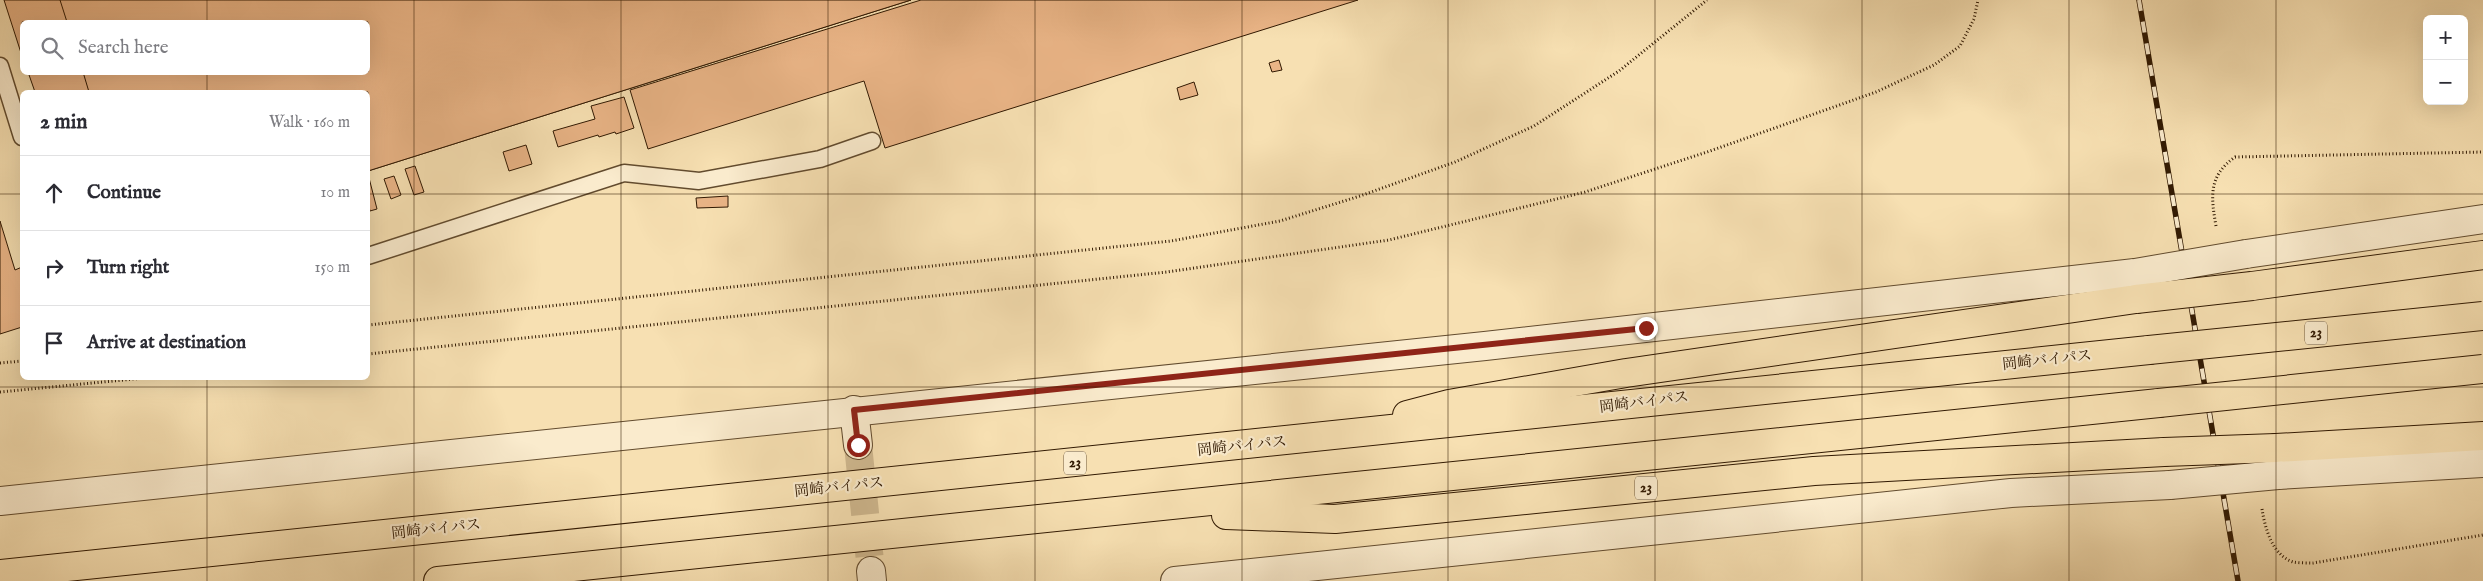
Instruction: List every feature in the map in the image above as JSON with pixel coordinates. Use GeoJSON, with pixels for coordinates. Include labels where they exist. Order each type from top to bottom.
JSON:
{"type":"FeatureCollection","features":[{"type":"Feature","properties":{"kind":"highway","name":"23"},"geometry":{"type":"LineString","coordinates":[[1316,438],[1449,404],[1626,373],[2136,300],[2483,255]]}},
{"type":"Feature","properties":{"kind":"highway","name":"岡崎バイパス"},"geometry":{"type":"LineString","coordinates":[[0,574],[1316,438],[1694,396],[2483,316]]}},
{"type":"Feature","properties":{"kind":"highway","name":"23"},"geometry":{"type":"LineString","coordinates":[[438,581],[1129,511],[1632,456],[2483,370]]}},
{"type":"Feature","properties":{"kind":"highway","name":"23"},"geometry":{"type":"LineString","coordinates":[[1129,511],[1335,519],[1814,471],[2483,436]]}},
{"type":"Feature","properties":{"kind":"street"},"geometry":{"type":"LineString","coordinates":[[0,501],[854,410],[1522,342],[2135,272],[2483,219]]}},
{"type":"Feature","properties":{"kind":"street"},"geometry":{"type":"LineString","coordinates":[[854,410],[858,445]]}},
{"type":"Feature","properties":{"kind":"street"},"geometry":{"type":"LineString","coordinates":[[1176,581],[2011,493],[2170,485],[2278,475],[2483,463]]}},
{"type":"Feature","properties":{"kind":"lane"},"geometry":{"type":"LineString","coordinates":[[0,66],[20,131]]}},
{"type":"Feature","properties":{"kind":"lane"},"geometry":{"type":"LineString","coordinates":[[370,255],[624,173],[699,181],[820,159],[872,141]]}},
{"type":"Feature","properties":{"kind":"path"},"geometry":{"type":"LineString","coordinates":[[370,325],[1171,241],[1280,221],[1360,196],[1455,162],[1534,126],[1619,71],[1707,0]]}},
{"type":"Feature","properties":{"kind":"path"},"geometry":{"type":"LineString","coordinates":[[370,354],[1167,272],[1389,240],[1585,192],[1710,151],[1876,92],[1934,65],[1960,46],[1974,19],[1978,0]]}},
{"type":"Feature","properties":{"kind":"path"},"geometry":{"type":"LineString","coordinates":[[0,363],[20,361]]}},
{"type":"Feature","properties":{"kind":"path"},"geometry":{"type":"LineString","coordinates":[[0,392],[123,380]]}},
{"type":"Feature","properties":{"kind":"building"},"geometry":{"type":"Polygon","coordinates":[[[4,0],[911,0],[370,170],[370,90],[34,90],[29,75],[370,75],[370,20],[20,20],[20,50],[4,0]]]}},
{"type":"Feature","properties":{"kind":"building"},"geometry":{"type":"Polygon","coordinates":[[[60,0],[911,0],[370,170],[370,90],[88,90],[84,75],[370,75],[370,20],[66,20],[60,0]]]}},
{"type":"Feature","properties":{"kind":"building"},"geometry":{"type":"Polygon","coordinates":[[[921,0],[1358,0],[885,148],[864,81],[648,149],[630,90],[921,0]]]}},
{"type":"Feature","properties":{"kind":"building"},"geometry":{"type":"Polygon","coordinates":[[[1279,60],[1282,70],[1272,72],[1269,63],[1279,60]]]}},
{"type":"Feature","properties":{"kind":"building"},"geometry":{"type":"Polygon","coordinates":[[[1194,82],[1198,95],[1180,100],[1177,88],[1194,82]]]}},
{"type":"Feature","properties":{"kind":"building"},"geometry":{"type":"Polygon","coordinates":[[[624,97],[634,128],[616,134],[615,132],[599,137],[598,135],[558,147],[553,131],[595,119],[591,106],[624,97]]]}},
{"type":"Feature","properties":{"kind":"building"},"geometry":{"type":"Polygon","coordinates":[[[526,145],[532,164],[509,171],[503,152],[526,145]]]}},
{"type":"Feature","properties":{"kind":"building"},"geometry":{"type":"Polygon","coordinates":[[[415,166],[424,192],[414,195],[405,169],[415,166]]]}},
{"type":"Feature","properties":{"kind":"building"},"geometry":{"type":"Polygon","coordinates":[[[394,176],[401,195],[391,199],[384,179],[394,176]]]}},
{"type":"Feature","properties":{"kind":"building"},"geometry":{"type":"Polygon","coordinates":[[[370,182],[377,209],[370,211],[370,182]]]}},
{"type":"Feature","properties":{"kind":"building"},"geometry":{"type":"Polygon","coordinates":[[[728,196],[728,207],[697,208],[696,198],[728,196]]]}},
{"type":"Feature","properties":{"kind":"building"},"geometry":{"type":"Polygon","coordinates":[[[0,221],[15,270],[20,268],[20,328],[0,334],[0,221]]]}},
{"type":"Feature","properties":{"kind":"tunnel"},"geometry":{"type":"LineString","coordinates":[[858,445],[871,571]]}},
{"type":"Feature","properties":{"kind":"railway"},"geometry":{"type":"LineString","coordinates":[[2139,0],[2238,581]]}},
{"type":"Feature","properties":{"kind":"route"},"geometry":{"type":"LineString","coordinates":[[858,445],[854,410],[1646,328]]}}]}
